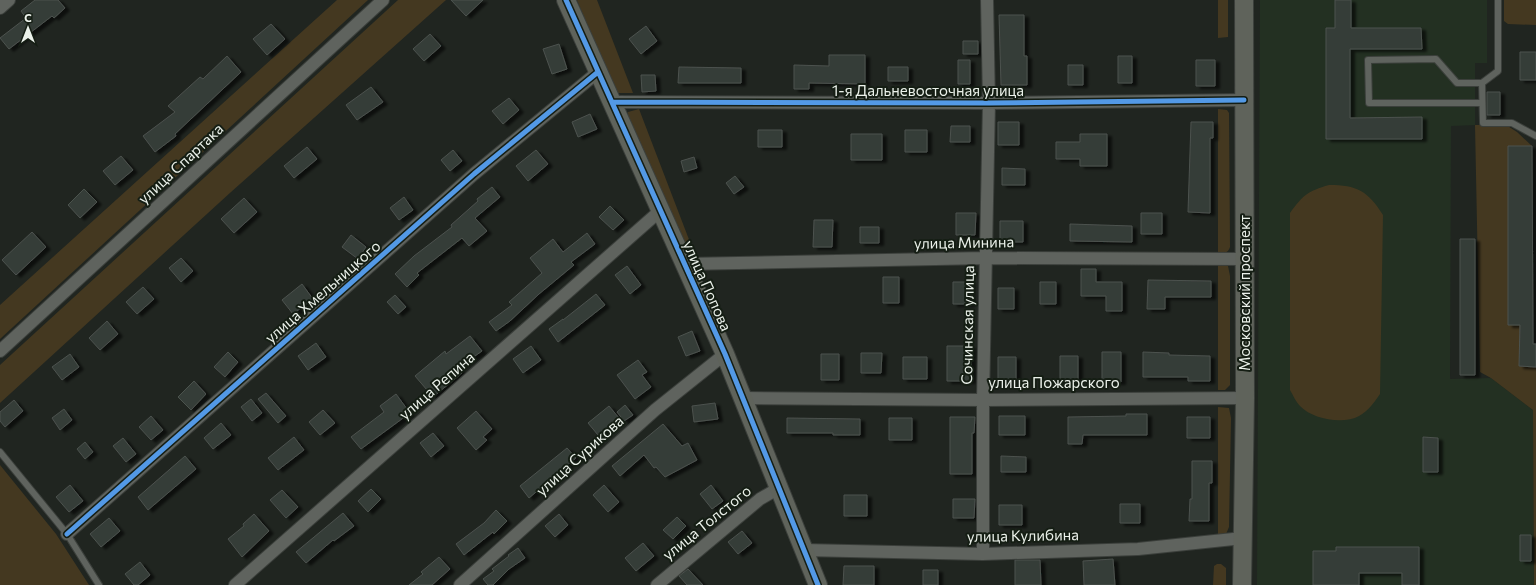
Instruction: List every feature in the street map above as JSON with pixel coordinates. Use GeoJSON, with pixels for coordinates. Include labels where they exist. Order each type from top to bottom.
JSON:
{"type":"FeatureCollection","features":[{"type":"Feature","properties":{"kind":"street"},"geometry":{"type":"LineString","coordinates":[[0,8],[9,0]]}},
{"type":"Feature","properties":{"kind":"street","name":"улица Спартака"},"geometry":{"type":"LineString","coordinates":[[0,351],[383,0]]}},
{"type":"Feature","properties":{"kind":"street","name":"улица Попова"},"geometry":{"type":"LineString","coordinates":[[566,0],[725,354],[818,585]]}},
{"type":"Feature","properties":{"kind":"street","name":"Сочинская улица"},"geometry":{"type":"LineString","coordinates":[[983,554],[983,400],[989,103],[987,0]]}},
{"type":"Feature","properties":{"kind":"street","name":"Московский проспект"},"geometry":{"type":"LineString","coordinates":[[1242,585],[1245,398],[1244,0]]}},
{"type":"Feature","properties":{"kind":"street","name":"улица Хмельницкого"},"geometry":{"type":"LineString","coordinates":[[66,534],[474,174],[598,72]]}},
{"type":"Feature","properties":{"kind":"street","name":"1-я Дальневосточная улица"},"geometry":{"type":"LineString","coordinates":[[612,102],[989,103],[1244,100]]}},
{"type":"Feature","properties":{"kind":"street","name":"улица Репина"},"geometry":{"type":"LineString","coordinates":[[235,585],[660,210]]}},
{"type":"Feature","properties":{"kind":"street","name":"улица Минина"},"geometry":{"type":"LineString","coordinates":[[684,264],[985,258],[1245,259]]}},
{"type":"Feature","properties":{"kind":"street","name":"улица Сурикова"},"geometry":{"type":"LineString","coordinates":[[460,585],[655,410],[725,354]]}},
{"type":"Feature","properties":{"kind":"street","name":"улица Пожарского"},"geometry":{"type":"LineString","coordinates":[[743,398],[983,400],[1245,398]]}},
{"type":"Feature","properties":{"kind":"street","name":"улица Толстого"},"geometry":{"type":"LineString","coordinates":[[657,585],[760,499],[779,488]]}},
{"type":"Feature","properties":{"kind":"street","name":"улица Кулибина"},"geometry":{"type":"LineString","coordinates":[[804,550],[983,554],[1138,549],[1243,538]]}},
{"type":"Feature","properties":{"kind":"lane"},"geometry":{"type":"LineString","coordinates":[[1482,103],[1369,103],[1368,60],[1436,59],[1457,83],[1482,83],[1498,71],[1498,0]]}},
{"type":"Feature","properties":{"kind":"lane"},"geometry":{"type":"LineString","coordinates":[[1482,83],[1483,123],[1512,123],[1536,136]]}},
{"type":"Feature","properties":{"kind":"lane"},"geometry":{"type":"LineString","coordinates":[[0,452],[66,534],[99,585]]}},
{"type":"Feature","properties":{"kind":"shaded area"},"geometry":{"type":"Polygon","coordinates":[[[337,0],[368,0],[0,339],[0,305],[337,0]]]}},
{"type":"Feature","properties":{"kind":"shaded area"},"geometry":{"type":"Polygon","coordinates":[[[398,0],[446,0],[231,192],[0,403],[0,365],[398,0]]]}},
{"type":"Feature","properties":{"kind":"shaded area"},"geometry":{"type":"Polygon","coordinates":[[[577,0],[597,0],[633,93],[618,93],[613,89],[577,0]]]}},
{"type":"Feature","properties":{"kind":"shaded area"},"geometry":{"type":"Polygon","coordinates":[[[1218,0],[1228,0],[1228,37],[1218,38],[1218,0]]]}},
{"type":"Feature","properties":{"kind":"shaded area"},"geometry":{"type":"Polygon","coordinates":[[[1260,0],[1487,0],[1487,63],[1475,63],[1475,125],[1451,126],[1450,379],[1491,378],[1533,410],[1534,585],[1257,585],[1260,0]]]}},
{"type":"Feature","properties":{"kind":"shaded area"},"geometry":{"type":"Polygon","coordinates":[[[1504,0],[1536,0],[1536,25],[1508,24],[1504,21],[1504,0]]]}},
{"type":"Feature","properties":{"kind":"shaded area"},"geometry":{"type":"Polygon","coordinates":[[[639,109],[693,250],[687,250],[627,116],[628,112],[639,109]]]}},
{"type":"Feature","properties":{"kind":"shaded area"},"geometry":{"type":"Polygon","coordinates":[[[1218,109],[1227,110],[1229,113],[1230,247],[1226,252],[1218,254],[1218,109]]]}},
{"type":"Feature","properties":{"kind":"shaded area"},"geometry":{"type":"Polygon","coordinates":[[[1475,125],[1506,125],[1517,132],[1532,146],[1508,146],[1508,325],[1533,325],[1519,344],[1519,366],[1536,367],[1536,585],[1534,585],[1533,410],[1491,378],[1480,372],[1475,125]]]}},
{"type":"Feature","properties":{"kind":"shaded area"},"geometry":{"type":"Polygon","coordinates":[[[1329,185],[1347,186],[1361,191],[1372,200],[1383,215],[1380,394],[1365,412],[1352,419],[1345,420],[1328,419],[1305,411],[1290,390],[1290,213],[1306,194],[1329,185]]]}},
{"type":"Feature","properties":{"kind":"shaded area"},"geometry":{"type":"Polygon","coordinates":[[[1223,264],[1228,266],[1230,276],[1230,385],[1225,390],[1218,390],[1218,265],[1223,264]]]}},
{"type":"Feature","properties":{"kind":"shaded area"},"geometry":{"type":"Polygon","coordinates":[[[1218,407],[1229,408],[1231,418],[1229,527],[1226,534],[1218,535],[1218,407]]]}},
{"type":"Feature","properties":{"kind":"shaded area"},"geometry":{"type":"Polygon","coordinates":[[[0,465],[56,534],[89,585],[0,585],[0,465]]]}},
{"type":"Feature","properties":{"kind":"shaded area"},"geometry":{"type":"Polygon","coordinates":[[[1221,564],[1226,568],[1226,585],[1213,585],[1214,566],[1221,564]]]}},
{"type":"Feature","properties":{"kind":"building"},"geometry":{"type":"Polygon","coordinates":[[[35,0],[58,0],[65,8],[54,18],[52,16],[9,49],[0,38],[26,18],[21,11],[35,0]]]}},
{"type":"Feature","properties":{"kind":"building"},"geometry":{"type":"Polygon","coordinates":[[[451,0],[483,0],[466,16],[451,0]]]}},
{"type":"Feature","properties":{"kind":"building"},"geometry":{"type":"Polygon","coordinates":[[[1335,0],[1351,0],[1351,28],[1421,28],[1422,49],[1350,49],[1350,118],[1422,117],[1422,139],[1326,139],[1326,28],[1335,28],[1335,0]]]}},
{"type":"Feature","properties":{"kind":"building"},"geometry":{"type":"Polygon","coordinates":[[[999,15],[1024,15],[1024,56],[1027,56],[1027,85],[1001,85],[999,15]]]}},
{"type":"Feature","properties":{"kind":"building"},"geometry":{"type":"Polygon","coordinates":[[[271,24],[285,39],[267,55],[253,39],[271,24]]]}},
{"type":"Feature","properties":{"kind":"building"},"geometry":{"type":"Polygon","coordinates":[[[646,26],[657,41],[641,54],[629,39],[646,26]]]}},
{"type":"Feature","properties":{"kind":"building"},"geometry":{"type":"Polygon","coordinates":[[[430,34],[441,46],[424,61],[413,49],[430,34]]]}},
{"type":"Feature","properties":{"kind":"building"},"geometry":{"type":"Polygon","coordinates":[[[963,41],[978,41],[978,54],[963,54],[963,41]]]}},
{"type":"Feature","properties":{"kind":"building"},"geometry":{"type":"Polygon","coordinates":[[[559,44],[567,69],[552,74],[543,49],[559,44]]]}},
{"type":"Feature","properties":{"kind":"building"},"geometry":{"type":"Polygon","coordinates":[[[1520,52],[1536,52],[1536,80],[1520,80],[1520,52]]]}},
{"type":"Feature","properties":{"kind":"building"},"geometry":{"type":"Polygon","coordinates":[[[829,55],[865,55],[865,84],[809,83],[809,89],[794,89],[794,65],[829,66],[829,55]]]}},
{"type":"Feature","properties":{"kind":"building"},"geometry":{"type":"Polygon","coordinates":[[[227,56],[241,72],[175,134],[176,136],[155,152],[143,136],[175,112],[168,106],[200,77],[203,79],[227,56]]]}},
{"type":"Feature","properties":{"kind":"building"},"geometry":{"type":"Polygon","coordinates":[[[1118,56],[1132,56],[1132,83],[1118,83],[1118,56]]]}},
{"type":"Feature","properties":{"kind":"building"},"geometry":{"type":"Polygon","coordinates":[[[958,60],[970,60],[970,84],[958,84],[958,60]]]}},
{"type":"Feature","properties":{"kind":"building"},"geometry":{"type":"Polygon","coordinates":[[[1196,60],[1215,60],[1215,86],[1196,86],[1196,60]]]}},
{"type":"Feature","properties":{"kind":"building"},"geometry":{"type":"Polygon","coordinates":[[[1068,65],[1083,65],[1083,85],[1068,85],[1068,65]]]}},
{"type":"Feature","properties":{"kind":"building"},"geometry":{"type":"Polygon","coordinates":[[[679,67],[741,68],[741,83],[678,83],[679,67]]]}},
{"type":"Feature","properties":{"kind":"building"},"geometry":{"type":"Polygon","coordinates":[[[888,67],[908,67],[908,81],[888,81],[888,67]]]}},
{"type":"Feature","properties":{"kind":"building"},"geometry":{"type":"Polygon","coordinates":[[[641,75],[655,75],[656,91],[642,92],[641,75]]]}},
{"type":"Feature","properties":{"kind":"building"},"geometry":{"type":"Polygon","coordinates":[[[371,87],[383,102],[357,120],[346,105],[371,87]]]}},
{"type":"Feature","properties":{"kind":"building"},"geometry":{"type":"Polygon","coordinates":[[[1487,92],[1500,92],[1500,115],[1487,115],[1487,92]]]}},
{"type":"Feature","properties":{"kind":"building"},"geometry":{"type":"Polygon","coordinates":[[[509,98],[519,110],[503,124],[492,111],[509,98]]]}},
{"type":"Feature","properties":{"kind":"building"},"geometry":{"type":"Polygon","coordinates":[[[590,114],[597,129],[578,137],[572,122],[590,114]]]}},
{"type":"Feature","properties":{"kind":"building"},"geometry":{"type":"Polygon","coordinates":[[[998,122],[1019,122],[1019,145],[998,145],[998,122]]]}},
{"type":"Feature","properties":{"kind":"building"},"geometry":{"type":"Polygon","coordinates":[[[1191,122],[1213,122],[1213,138],[1210,138],[1210,213],[1188,212],[1191,122]]]}},
{"type":"Feature","properties":{"kind":"building"},"geometry":{"type":"Polygon","coordinates":[[[951,126],[970,126],[970,142],[950,142],[951,126]]]}},
{"type":"Feature","properties":{"kind":"building"},"geometry":{"type":"Polygon","coordinates":[[[758,130],[782,130],[782,147],[758,147],[758,130]]]}},
{"type":"Feature","properties":{"kind":"building"},"geometry":{"type":"Polygon","coordinates":[[[905,130],[927,130],[927,152],[905,152],[905,130]]]}},
{"type":"Feature","properties":{"kind":"building"},"geometry":{"type":"Polygon","coordinates":[[[851,134],[882,134],[882,160],[851,160],[851,134]]]}},
{"type":"Feature","properties":{"kind":"building"},"geometry":{"type":"Polygon","coordinates":[[[1080,134],[1107,134],[1107,166],[1080,166],[1080,159],[1056,159],[1056,142],[1080,142],[1080,134]]]}},
{"type":"Feature","properties":{"kind":"building"},"geometry":{"type":"Polygon","coordinates":[[[1508,146],[1532,146],[1533,344],[1536,344],[1536,367],[1519,366],[1520,325],[1508,325],[1508,146]]]}},
{"type":"Feature","properties":{"kind":"building"},"geometry":{"type":"Polygon","coordinates":[[[307,147],[317,159],[294,178],[284,166],[307,147]]]}},
{"type":"Feature","properties":{"kind":"building"},"geometry":{"type":"Polygon","coordinates":[[[453,150],[462,161],[450,171],[441,160],[453,150]]]}},
{"type":"Feature","properties":{"kind":"building"},"geometry":{"type":"Polygon","coordinates":[[[536,150],[548,164],[528,181],[516,166],[536,150]]]}},
{"type":"Feature","properties":{"kind":"building"},"geometry":{"type":"Polygon","coordinates":[[[121,156],[133,170],[115,185],[103,171],[121,156]]]}},
{"type":"Feature","properties":{"kind":"building"},"geometry":{"type":"Polygon","coordinates":[[[694,157],[697,168],[684,172],[681,161],[694,157]]]}},
{"type":"Feature","properties":{"kind":"building"},"geometry":{"type":"Polygon","coordinates":[[[1002,168],[1025,169],[1025,185],[1002,185],[1002,168]]]}},
{"type":"Feature","properties":{"kind":"building"},"geometry":{"type":"Polygon","coordinates":[[[735,176],[744,187],[734,194],[726,183],[735,176]]]}},
{"type":"Feature","properties":{"kind":"building"},"geometry":{"type":"Polygon","coordinates":[[[492,187],[500,197],[475,218],[487,231],[469,246],[462,238],[417,273],[419,275],[407,287],[395,274],[414,256],[452,227],[451,225],[478,201],[477,199],[492,187]]]}},
{"type":"Feature","properties":{"kind":"building"},"geometry":{"type":"Polygon","coordinates":[[[84,189],[97,202],[80,218],[68,205],[84,189]]]}},
{"type":"Feature","properties":{"kind":"building"},"geometry":{"type":"Polygon","coordinates":[[[404,197],[413,210],[399,220],[390,208],[404,197]]]}},
{"type":"Feature","properties":{"kind":"building"},"geometry":{"type":"Polygon","coordinates":[[[244,198],[257,212],[234,233],[221,219],[244,198]]]}},
{"type":"Feature","properties":{"kind":"building"},"geometry":{"type":"Polygon","coordinates":[[[610,206],[624,220],[613,230],[599,217],[610,206]]]}},
{"type":"Feature","properties":{"kind":"building"},"geometry":{"type":"Polygon","coordinates":[[[956,213],[976,213],[975,235],[956,235],[956,213]]]}},
{"type":"Feature","properties":{"kind":"building"},"geometry":{"type":"Polygon","coordinates":[[[1141,213],[1162,213],[1162,234],[1141,234],[1141,213]]]}},
{"type":"Feature","properties":{"kind":"building"},"geometry":{"type":"Polygon","coordinates":[[[814,220],[833,220],[832,247],[813,247],[814,220]]]}},
{"type":"Feature","properties":{"kind":"building"},"geometry":{"type":"Polygon","coordinates":[[[1000,221],[1023,221],[1023,242],[1000,242],[1000,221]]]}},
{"type":"Feature","properties":{"kind":"building"},"geometry":{"type":"Polygon","coordinates":[[[1070,224],[1132,226],[1132,242],[1070,241],[1070,224]]]}},
{"type":"Feature","properties":{"kind":"building"},"geometry":{"type":"Polygon","coordinates":[[[860,227],[879,227],[879,243],[860,243],[860,227]]]}},
{"type":"Feature","properties":{"kind":"building"},"geometry":{"type":"Polygon","coordinates":[[[32,232],[46,247],[16,275],[2,260],[32,232]]]}},
{"type":"Feature","properties":{"kind":"building"},"geometry":{"type":"Polygon","coordinates":[[[587,233],[595,244],[571,262],[574,265],[539,294],[510,321],[496,331],[489,322],[512,305],[509,302],[542,273],[530,258],[553,239],[563,252],[587,233]]]}},
{"type":"Feature","properties":{"kind":"building"},"geometry":{"type":"Polygon","coordinates":[[[351,235],[366,247],[358,259],[342,247],[351,235]]]}},
{"type":"Feature","properties":{"kind":"building"},"geometry":{"type":"Polygon","coordinates":[[[1460,239],[1475,239],[1475,375],[1460,375],[1460,239]]]}},
{"type":"Feature","properties":{"kind":"building"},"geometry":{"type":"Polygon","coordinates":[[[181,258],[193,271],[181,282],[169,268],[181,258]]]}},
{"type":"Feature","properties":{"kind":"building"},"geometry":{"type":"Polygon","coordinates":[[[627,266],[641,285],[630,294],[615,275],[627,266]]]}},
{"type":"Feature","properties":{"kind":"building"},"geometry":{"type":"Polygon","coordinates":[[[1081,269],[1096,269],[1096,282],[1122,282],[1122,311],[1106,311],[1106,296],[1081,296],[1081,269]]]}},
{"type":"Feature","properties":{"kind":"building"},"geometry":{"type":"Polygon","coordinates":[[[883,277],[899,277],[899,303],[883,303],[883,277]]]}},
{"type":"Feature","properties":{"kind":"building"},"geometry":{"type":"Polygon","coordinates":[[[1148,280],[1211,281],[1211,297],[1165,297],[1165,309],[1147,309],[1148,280]]]}},
{"type":"Feature","properties":{"kind":"building"},"geometry":{"type":"Polygon","coordinates":[[[953,282],[970,282],[970,304],[953,304],[953,282]]]}},
{"type":"Feature","properties":{"kind":"building"},"geometry":{"type":"Polygon","coordinates":[[[1040,282],[1056,282],[1056,304],[1040,304],[1040,282]]]}},
{"type":"Feature","properties":{"kind":"building"},"geometry":{"type":"Polygon","coordinates":[[[302,284],[313,299],[293,314],[282,300],[302,284]]]}},
{"type":"Feature","properties":{"kind":"building"},"geometry":{"type":"Polygon","coordinates":[[[143,287],[154,299],[137,314],[126,302],[143,287]]]}},
{"type":"Feature","properties":{"kind":"building"},"geometry":{"type":"Polygon","coordinates":[[[998,288],[1014,288],[1014,309],[998,309],[998,288]]]}},
{"type":"Feature","properties":{"kind":"building"},"geometry":{"type":"Polygon","coordinates":[[[596,294],[605,305],[558,342],[549,329],[596,294]]]}},
{"type":"Feature","properties":{"kind":"building"},"geometry":{"type":"Polygon","coordinates":[[[395,295],[406,307],[398,314],[387,302],[395,295]]]}},
{"type":"Feature","properties":{"kind":"building"},"geometry":{"type":"Polygon","coordinates":[[[107,321],[118,334],[100,350],[89,338],[107,321]]]}},
{"type":"Feature","properties":{"kind":"building"},"geometry":{"type":"Polygon","coordinates":[[[692,331],[700,351],[686,356],[678,337],[692,331]]]}},
{"type":"Feature","properties":{"kind":"building"},"geometry":{"type":"Polygon","coordinates":[[[470,336],[482,351],[458,368],[462,373],[433,397],[415,376],[445,351],[446,354],[470,336]]]}},
{"type":"Feature","properties":{"kind":"building"},"geometry":{"type":"Polygon","coordinates":[[[316,343],[326,357],[308,370],[298,356],[316,343]]]}},
{"type":"Feature","properties":{"kind":"building"},"geometry":{"type":"Polygon","coordinates":[[[531,346],[541,360],[523,373],[513,359],[531,346]]]}},
{"type":"Feature","properties":{"kind":"building"},"geometry":{"type":"Polygon","coordinates":[[[947,346],[971,346],[971,381],[947,381],[947,346]]]}},
{"type":"Feature","properties":{"kind":"building"},"geometry":{"type":"Polygon","coordinates":[[[228,352],[238,362],[225,377],[214,367],[228,352]]]}},
{"type":"Feature","properties":{"kind":"building"},"geometry":{"type":"Polygon","coordinates":[[[1102,352],[1121,352],[1121,382],[1102,382],[1102,352]]]}},
{"type":"Feature","properties":{"kind":"building"},"geometry":{"type":"Polygon","coordinates":[[[1143,352],[1169,353],[1169,355],[1210,356],[1210,381],[1188,381],[1188,377],[1143,377],[1143,352]]]}},
{"type":"Feature","properties":{"kind":"building"},"geometry":{"type":"Polygon","coordinates":[[[861,353],[882,353],[881,373],[861,373],[861,353]]]}},
{"type":"Feature","properties":{"kind":"building"},"geometry":{"type":"Polygon","coordinates":[[[70,354],[79,367],[62,380],[52,367],[70,354]]]}},
{"type":"Feature","properties":{"kind":"building"},"geometry":{"type":"Polygon","coordinates":[[[821,354],[839,354],[839,380],[821,380],[821,354]]]}},
{"type":"Feature","properties":{"kind":"building"},"geometry":{"type":"Polygon","coordinates":[[[1060,356],[1078,356],[1078,381],[1060,381],[1060,356]]]}},
{"type":"Feature","properties":{"kind":"building"},"geometry":{"type":"Polygon","coordinates":[[[903,357],[927,357],[927,379],[903,379],[903,357]]]}},
{"type":"Feature","properties":{"kind":"building"},"geometry":{"type":"Polygon","coordinates":[[[998,357],[1016,357],[1016,383],[998,383],[998,357]]]}},
{"type":"Feature","properties":{"kind":"building"},"geometry":{"type":"Polygon","coordinates":[[[638,360],[647,372],[642,375],[651,387],[635,399],[617,375],[638,360]]]}},
{"type":"Feature","properties":{"kind":"building"},"geometry":{"type":"Polygon","coordinates":[[[194,381],[206,394],[191,410],[178,397],[194,381]]]}},
{"type":"Feature","properties":{"kind":"building"},"geometry":{"type":"Polygon","coordinates":[[[266,393],[286,416],[278,423],[258,399],[266,393]]]}},
{"type":"Feature","properties":{"kind":"building"},"geometry":{"type":"Polygon","coordinates":[[[396,394],[410,413],[361,449],[351,437],[384,412],[380,406],[396,394]]]}},
{"type":"Feature","properties":{"kind":"building"},"geometry":{"type":"Polygon","coordinates":[[[251,399],[262,413],[252,421],[241,407],[251,399]]]}},
{"type":"Feature","properties":{"kind":"building"},"geometry":{"type":"Polygon","coordinates":[[[14,400],[23,411],[5,427],[0,421],[0,412],[14,400]]]}},
{"type":"Feature","properties":{"kind":"building"},"geometry":{"type":"Polygon","coordinates":[[[715,403],[718,419],[694,422],[692,406],[715,403]]]}},
{"type":"Feature","properties":{"kind":"building"},"geometry":{"type":"Polygon","coordinates":[[[625,405],[633,415],[624,421],[617,412],[625,405]]]}},
{"type":"Feature","properties":{"kind":"building"},"geometry":{"type":"Polygon","coordinates":[[[609,406],[619,418],[598,435],[588,423],[609,406]]]}},
{"type":"Feature","properties":{"kind":"building"},"geometry":{"type":"Polygon","coordinates":[[[64,409],[72,420],[60,430],[52,418],[64,409]]]}},
{"type":"Feature","properties":{"kind":"building"},"geometry":{"type":"Polygon","coordinates":[[[323,410],[335,423],[320,435],[309,422],[323,410]]]}},
{"type":"Feature","properties":{"kind":"building"},"geometry":{"type":"Polygon","coordinates":[[[476,411],[492,429],[483,437],[487,440],[476,450],[457,428],[476,411]]]}},
{"type":"Feature","properties":{"kind":"building"},"geometry":{"type":"Polygon","coordinates":[[[1126,414],[1147,414],[1147,435],[1083,435],[1082,444],[1068,444],[1068,417],[1126,416],[1126,414]]]}},
{"type":"Feature","properties":{"kind":"building"},"geometry":{"type":"Polygon","coordinates":[[[151,416],[163,430],[151,440],[139,427],[151,416]]]}},
{"type":"Feature","properties":{"kind":"building"},"geometry":{"type":"Polygon","coordinates":[[[999,416],[1025,416],[1025,435],[999,435],[999,416]]]}},
{"type":"Feature","properties":{"kind":"building"},"geometry":{"type":"Polygon","coordinates":[[[950,417],[975,417],[974,433],[972,433],[972,474],[950,474],[950,417]]]}},
{"type":"Feature","properties":{"kind":"building"},"geometry":{"type":"Polygon","coordinates":[[[1187,417],[1210,417],[1210,438],[1187,438],[1187,417]]]}},
{"type":"Feature","properties":{"kind":"building"},"geometry":{"type":"Polygon","coordinates":[[[787,418],[860,419],[860,435],[833,435],[833,433],[787,433],[787,418]]]}},
{"type":"Feature","properties":{"kind":"building"},"geometry":{"type":"Polygon","coordinates":[[[889,418],[912,418],[912,440],[889,440],[889,418]]]}},
{"type":"Feature","properties":{"kind":"building"},"geometry":{"type":"Polygon","coordinates":[[[221,423],[231,435],[213,449],[204,438],[221,423]]]}},
{"type":"Feature","properties":{"kind":"building"},"geometry":{"type":"Polygon","coordinates":[[[663,424],[682,446],[688,443],[697,460],[665,477],[656,467],[654,468],[644,455],[620,476],[612,466],[663,424]]]}},
{"type":"Feature","properties":{"kind":"building"},"geometry":{"type":"Polygon","coordinates":[[[433,433],[444,446],[431,457],[420,443],[433,433]]]}},
{"type":"Feature","properties":{"kind":"building"},"geometry":{"type":"Polygon","coordinates":[[[294,437],[304,450],[278,470],[268,458],[294,437]]]}},
{"type":"Feature","properties":{"kind":"building"},"geometry":{"type":"Polygon","coordinates":[[[1423,437],[1438,438],[1438,472],[1423,472],[1423,437]]]}},
{"type":"Feature","properties":{"kind":"building"},"geometry":{"type":"Polygon","coordinates":[[[123,438],[136,454],[126,462],[113,446],[123,438]]]}},
{"type":"Feature","properties":{"kind":"building"},"geometry":{"type":"Polygon","coordinates":[[[85,442],[93,452],[85,459],[77,449],[85,442]]]}},
{"type":"Feature","properties":{"kind":"building"},"geometry":{"type":"Polygon","coordinates":[[[567,448],[576,458],[529,498],[520,486],[567,448]]]}},
{"type":"Feature","properties":{"kind":"building"},"geometry":{"type":"Polygon","coordinates":[[[185,456],[196,469],[148,510],[138,497],[185,456]]]}},
{"type":"Feature","properties":{"kind":"building"},"geometry":{"type":"Polygon","coordinates":[[[1001,456],[1026,457],[1026,472],[1001,472],[1001,456]]]}},
{"type":"Feature","properties":{"kind":"building"},"geometry":{"type":"Polygon","coordinates":[[[1192,461],[1212,461],[1212,483],[1209,483],[1209,521],[1189,521],[1190,499],[1192,499],[1192,461]]]}},
{"type":"Feature","properties":{"kind":"building"},"geometry":{"type":"Polygon","coordinates":[[[70,485],[83,501],[69,512],[56,497],[70,485]]]}},
{"type":"Feature","properties":{"kind":"building"},"geometry":{"type":"Polygon","coordinates":[[[604,485],[619,502],[608,512],[593,495],[604,485]]]}},
{"type":"Feature","properties":{"kind":"building"},"geometry":{"type":"Polygon","coordinates":[[[711,485],[723,501],[712,509],[700,494],[711,485]]]}},
{"type":"Feature","properties":{"kind":"building"},"geometry":{"type":"Polygon","coordinates":[[[371,489],[381,499],[368,512],[358,501],[371,489]]]}},
{"type":"Feature","properties":{"kind":"building"},"geometry":{"type":"Polygon","coordinates":[[[282,490],[298,507],[286,518],[270,500],[282,490]]]}},
{"type":"Feature","properties":{"kind":"building"},"geometry":{"type":"Polygon","coordinates":[[[844,495],[867,495],[867,516],[844,516],[844,495]]]}},
{"type":"Feature","properties":{"kind":"building"},"geometry":{"type":"Polygon","coordinates":[[[953,499],[975,499],[974,518],[953,518],[953,499]]]}},
{"type":"Feature","properties":{"kind":"building"},"geometry":{"type":"Polygon","coordinates":[[[1120,504],[1140,504],[1140,523],[1120,523],[1120,504]]]}},
{"type":"Feature","properties":{"kind":"building"},"geometry":{"type":"Polygon","coordinates":[[[999,505],[1022,505],[1022,525],[999,525],[999,505]]]}},
{"type":"Feature","properties":{"kind":"building"},"geometry":{"type":"Polygon","coordinates":[[[496,510],[507,521],[494,534],[493,532],[464,555],[456,544],[484,523],[496,510]]]}},
{"type":"Feature","properties":{"kind":"building"},"geometry":{"type":"Polygon","coordinates":[[[343,513],[354,526],[334,541],[333,540],[306,563],[296,552],[343,513]]]}},
{"type":"Feature","properties":{"kind":"building"},"geometry":{"type":"Polygon","coordinates":[[[254,514],[269,531],[242,557],[228,539],[244,526],[243,524],[254,514]]]}},
{"type":"Feature","properties":{"kind":"building"},"geometry":{"type":"Polygon","coordinates":[[[559,514],[568,525],[555,537],[545,526],[559,514]]]}},
{"type":"Feature","properties":{"kind":"building"},"geometry":{"type":"Polygon","coordinates":[[[677,517],[686,526],[673,539],[663,530],[677,517]]]}},
{"type":"Feature","properties":{"kind":"building"},"geometry":{"type":"Polygon","coordinates":[[[109,518],[120,531],[101,547],[90,534],[109,518]]]}},
{"type":"Feature","properties":{"kind":"building"},"geometry":{"type":"Polygon","coordinates":[[[742,531],[752,543],[738,554],[728,542],[742,531]]]}},
{"type":"Feature","properties":{"kind":"building"},"geometry":{"type":"Polygon","coordinates":[[[1520,535],[1531,535],[1531,561],[1520,561],[1520,535]]]}},
{"type":"Feature","properties":{"kind":"building"},"geometry":{"type":"Polygon","coordinates":[[[643,543],[654,556],[636,571],[625,558],[643,543]]]}},
{"type":"Feature","properties":{"kind":"building"},"geometry":{"type":"Polygon","coordinates":[[[1336,547],[1419,547],[1419,585],[1402,585],[1402,573],[1359,573],[1359,585],[1313,585],[1313,551],[1336,551],[1336,547]]]}},
{"type":"Feature","properties":{"kind":"building"},"geometry":{"type":"Polygon","coordinates":[[[518,548],[525,558],[509,569],[493,585],[488,585],[483,579],[494,571],[492,569],[518,548]]]}},
{"type":"Feature","properties":{"kind":"building"},"geometry":{"type":"Polygon","coordinates":[[[439,557],[450,569],[432,585],[409,585],[423,574],[421,572],[439,557]]]}},
{"type":"Feature","properties":{"kind":"building"},"geometry":{"type":"Polygon","coordinates":[[[1113,559],[1115,585],[1084,585],[1083,561],[1113,559]]]}},
{"type":"Feature","properties":{"kind":"building"},"geometry":{"type":"Polygon","coordinates":[[[1015,560],[1040,560],[1041,585],[1015,585],[1015,560]]]}},
{"type":"Feature","properties":{"kind":"building"},"geometry":{"type":"Polygon","coordinates":[[[140,562],[150,575],[138,585],[134,585],[125,574],[140,562]]]}},
{"type":"Feature","properties":{"kind":"building"},"geometry":{"type":"Polygon","coordinates":[[[844,566],[874,566],[874,585],[843,585],[844,566]]]}},
{"type":"Feature","properties":{"kind":"building"},"geometry":{"type":"Polygon","coordinates":[[[688,569],[703,585],[687,585],[679,576],[688,569]]]}},
{"type":"Feature","properties":{"kind":"building"},"geometry":{"type":"Polygon","coordinates":[[[923,570],[938,570],[938,585],[923,585],[923,570]]]}},
{"type":"Feature","properties":{"kind":"cycle path"},"geometry":{"type":"LineString","coordinates":[[566,0],[725,354],[818,585]]}},
{"type":"Feature","properties":{"kind":"cycle path"},"geometry":{"type":"LineString","coordinates":[[67,534],[474,174],[598,72]]}},
{"type":"Feature","properties":{"kind":"cycle path"},"geometry":{"type":"LineString","coordinates":[[612,102],[989,103],[1244,100]]}}]}
